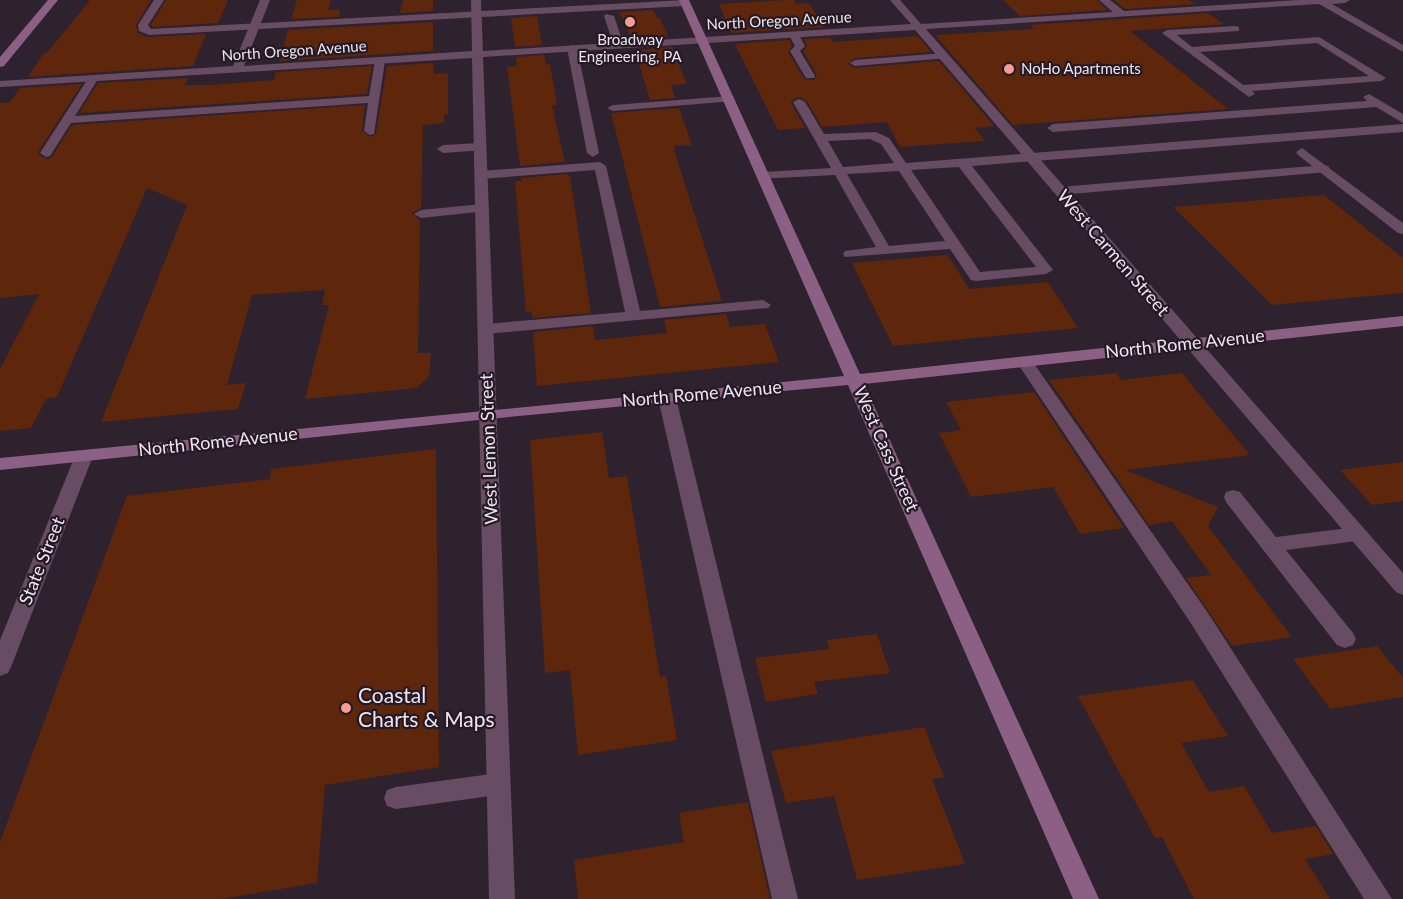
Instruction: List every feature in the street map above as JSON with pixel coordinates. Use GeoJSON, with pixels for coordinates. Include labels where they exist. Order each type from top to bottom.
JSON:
{"type":"FeatureCollection","features":[{"type":"Feature","properties":{"kind":"street"},"geometry":{"type":"LineString","coordinates":[[0,64],[53,0]]}},
{"type":"Feature","properties":{"kind":"street"},"geometry":{"type":"LineString","coordinates":[[159,0],[143,25],[143,29],[149,32],[476,16],[580,4],[685,1]]}},
{"type":"Feature","properties":{"kind":"street"},"geometry":{"type":"LineString","coordinates":[[237,69],[265,0]]}},
{"type":"Feature","properties":{"kind":"street","name":"West Lemon Street"},"geometry":{"type":"LineString","coordinates":[[476,0],[502,899]]}},
{"type":"Feature","properties":{"kind":"street","name":"West Carmen Street"},"geometry":{"type":"LineString","coordinates":[[895,0],[1403,588]]}},
{"type":"Feature","properties":{"kind":"street"},"geometry":{"type":"LineString","coordinates":[[1104,0],[1123,15]]}},
{"type":"Feature","properties":{"kind":"street","name":"North Oregon Avenue"},"geometry":{"type":"LineString","coordinates":[[0,84],[1345,0]]}},
{"type":"Feature","properties":{"kind":"street","name":"West Cass Street"},"geometry":{"type":"LineString","coordinates":[[685,1],[1086,899]]}},
{"type":"Feature","properties":{"kind":"street"},"geometry":{"type":"LineString","coordinates":[[1320,1],[1403,49]]}},
{"type":"Feature","properties":{"kind":"street"},"geometry":{"type":"LineString","coordinates":[[609,16],[620,46]]}},
{"type":"Feature","properties":{"kind":"street"},"geometry":{"type":"LineString","coordinates":[[1235,29],[1167,33],[1272,111]]}},
{"type":"Feature","properties":{"kind":"street"},"geometry":{"type":"LineString","coordinates":[[794,35],[800,46],[795,51],[810,76]]}},
{"type":"Feature","properties":{"kind":"street"},"geometry":{"type":"LineString","coordinates":[[1189,50],[1319,40],[1381,78],[1241,88]]}},
{"type":"Feature","properties":{"kind":"street"},"geometry":{"type":"LineString","coordinates":[[573,48],[576,81],[593,153]]}},
{"type":"Feature","properties":{"kind":"street"},"geometry":{"type":"LineString","coordinates":[[855,63],[944,56]]}},
{"type":"Feature","properties":{"kind":"street"},"geometry":{"type":"LineString","coordinates":[[370,131],[380,61]]}},
{"type":"Feature","properties":{"kind":"street"},"geometry":{"type":"LineString","coordinates":[[46,153],[93,79]]}},
{"type":"Feature","properties":{"kind":"street"},"geometry":{"type":"LineString","coordinates":[[1344,81],[1403,119]]}},
{"type":"Feature","properties":{"kind":"street"},"geometry":{"type":"LineString","coordinates":[[67,120],[375,99]]}},
{"type":"Feature","properties":{"kind":"street"},"geometry":{"type":"LineString","coordinates":[[613,108],[730,99]]}},
{"type":"Feature","properties":{"kind":"street"},"geometry":{"type":"LineString","coordinates":[[799,102],[885,251]]}},
{"type":"Feature","properties":{"kind":"street"},"geometry":{"type":"LineString","coordinates":[[1070,146],[1053,128],[1378,103]]}},
{"type":"Feature","properties":{"kind":"street"},"geometry":{"type":"LineString","coordinates":[[764,176],[1032,158],[1070,146],[1283,138],[1403,128]]}},
{"type":"Feature","properties":{"kind":"street"},"geometry":{"type":"LineString","coordinates":[[820,138],[872,135],[885,141],[976,277],[1046,270],[962,162]]}},
{"type":"Feature","properties":{"kind":"street"},"geometry":{"type":"LineString","coordinates":[[1283,138],[1403,230]]}},
{"type":"Feature","properties":{"kind":"street"},"geometry":{"type":"LineString","coordinates":[[443,149],[480,147]]}},
{"type":"Feature","properties":{"kind":"street"},"geometry":{"type":"LineString","coordinates":[[481,175],[600,166],[633,316]]}},
{"type":"Feature","properties":{"kind":"street"},"geometry":{"type":"LineString","coordinates":[[1059,191],[1324,169]]}},
{"type":"Feature","properties":{"kind":"street"},"geometry":{"type":"LineString","coordinates":[[421,214],[482,208]]}},
{"type":"Feature","properties":{"kind":"street"},"geometry":{"type":"LineString","coordinates":[[850,254],[954,244]]}},
{"type":"Feature","properties":{"kind":"street"},"geometry":{"type":"LineString","coordinates":[[486,330],[763,304]]}},
{"type":"Feature","properties":{"kind":"street","name":"North Rome Avenue"},"geometry":{"type":"LineString","coordinates":[[0,464],[488,414],[855,380],[1403,321]]}},
{"type":"Feature","properties":{"kind":"street"},"geometry":{"type":"LineString","coordinates":[[1024,361],[1200,619],[1379,899]]}},
{"type":"Feature","properties":{"kind":"street"},"geometry":{"type":"LineString","coordinates":[[667,398],[785,899]]}},
{"type":"Feature","properties":{"kind":"street","name":"State Street"},"geometry":{"type":"LineString","coordinates":[[0,667],[84,456]]}},
{"type":"Feature","properties":{"kind":"street"},"geometry":{"type":"LineString","coordinates":[[1233,497],[1345,639]]}},
{"type":"Feature","properties":{"kind":"street"},"geometry":{"type":"LineString","coordinates":[[1271,545],[1357,534]]}},
{"type":"Feature","properties":{"kind":"street"},"geometry":{"type":"LineString","coordinates":[[396,798],[498,784]]}},
{"type":"Feature","properties":{"kind":"building"},"geometry":{"type":"Polygon","coordinates":[[[90,0],[151,0],[136,25],[138,33],[148,37],[206,34],[193,66],[28,77],[44,53],[47,53],[90,0]]]}},
{"type":"Feature","properties":{"kind":"building"},"geometry":{"type":"Polygon","coordinates":[[[166,0],[228,0],[218,23],[152,27],[151,25],[166,0]]]}},
{"type":"Feature","properties":{"kind":"building"},"geometry":{"type":"Polygon","coordinates":[[[297,0],[331,0],[328,10],[340,9],[339,17],[291,19],[297,0]]]}},
{"type":"Feature","properties":{"kind":"building"},"geometry":{"type":"Polygon","coordinates":[[[403,0],[433,0],[433,11],[400,13],[403,0]]]}},
{"type":"Feature","properties":{"kind":"building"},"geometry":{"type":"Polygon","coordinates":[[[794,0],[796,4],[809,3],[824,27],[731,33],[719,4],[794,0]]]}},
{"type":"Feature","properties":{"kind":"building"},"geometry":{"type":"Polygon","coordinates":[[[1003,0],[1097,0],[1107,10],[1020,16],[1003,0]]]}},
{"type":"Feature","properties":{"kind":"building"},"geometry":{"type":"Polygon","coordinates":[[[1114,0],[1189,0],[1195,4],[1125,9],[1114,0]]]}},
{"type":"Feature","properties":{"kind":"building"},"geometry":{"type":"Polygon","coordinates":[[[653,10],[657,18],[660,18],[668,37],[632,39],[619,12],[653,10]]]}},
{"type":"Feature","properties":{"kind":"building","name":"NoHo Apartments"},"geometry":{"type":"Polygon","coordinates":[[[1208,13],[1224,24],[1130,31],[1228,109],[1013,125],[935,35],[1034,29],[1030,25],[1208,13]]]}},
{"type":"Feature","properties":{"kind":"building"},"geometry":{"type":"Polygon","coordinates":[[[537,16],[542,45],[515,47],[511,18],[537,16]]]}},
{"type":"Feature","properties":{"kind":"building"},"geometry":{"type":"Polygon","coordinates":[[[433,22],[433,51],[279,61],[288,30],[433,22]]]}},
{"type":"Feature","properties":{"kind":"building"},"geometry":{"type":"Polygon","coordinates":[[[918,36],[931,52],[855,58],[848,64],[855,68],[939,61],[994,126],[975,128],[985,141],[900,147],[887,122],[822,127],[807,101],[800,97],[792,100],[791,103],[805,128],[778,130],[735,44],[789,40],[792,46],[788,52],[804,79],[814,80],[817,75],[803,51],[807,46],[804,39],[830,38],[833,42],[918,36]]]}},
{"type":"Feature","properties":{"kind":"building"},"geometry":{"type":"Polygon","coordinates":[[[672,47],[687,84],[671,85],[675,98],[650,100],[635,50],[672,47]]]}},
{"type":"Feature","properties":{"kind":"building"},"geometry":{"type":"Polygon","coordinates":[[[544,55],[546,65],[550,64],[557,105],[552,105],[565,162],[520,166],[507,67],[517,66],[516,57],[544,55]]]}},
{"type":"Feature","properties":{"kind":"building"},"geometry":{"type":"Polygon","coordinates":[[[433,63],[434,74],[447,73],[448,76],[448,114],[444,115],[444,123],[423,125],[421,208],[412,213],[420,220],[418,353],[431,353],[429,376],[417,388],[305,399],[329,305],[322,305],[325,290],[252,295],[227,385],[246,383],[238,409],[101,422],[187,205],[147,188],[57,397],[46,399],[31,428],[0,431],[0,369],[39,294],[0,298],[0,103],[10,102],[20,88],[82,84],[38,152],[47,159],[52,157],[72,125],[365,105],[362,131],[371,137],[376,134],[387,66],[433,63]]]}},
{"type":"Feature","properties":{"kind":"building"},"geometry":{"type":"Polygon","coordinates":[[[372,66],[367,94],[79,113],[98,83],[188,78],[185,85],[211,85],[274,80],[276,72],[372,66]]]}},
{"type":"Feature","properties":{"kind":"building"},"geometry":{"type":"Polygon","coordinates":[[[679,108],[692,145],[674,146],[675,153],[722,301],[660,307],[611,113],[679,108]]]}},
{"type":"Feature","properties":{"kind":"building"},"geometry":{"type":"Polygon","coordinates":[[[567,174],[570,177],[591,313],[532,318],[531,311],[526,312],[515,181],[522,181],[521,178],[567,174]]]}},
{"type":"Feature","properties":{"kind":"building"},"geometry":{"type":"Polygon","coordinates":[[[1324,195],[1403,258],[1403,293],[1272,305],[1173,207],[1324,195]]]}},
{"type":"Feature","properties":{"kind":"building"},"geometry":{"type":"Polygon","coordinates":[[[948,255],[969,289],[1048,282],[1078,328],[893,346],[852,263],[948,255]]]}},
{"type":"Feature","properties":{"kind":"building"},"geometry":{"type":"Polygon","coordinates":[[[726,314],[730,327],[765,324],[779,362],[537,386],[533,332],[593,326],[595,340],[667,333],[664,320],[726,314]]]}},
{"type":"Feature","properties":{"kind":"building"},"geometry":{"type":"Polygon","coordinates":[[[1116,373],[1121,380],[1182,373],[1250,455],[1125,470],[1218,507],[1208,526],[1292,637],[1232,646],[1186,578],[1211,575],[1172,521],[1149,525],[1049,380],[1116,373]]]}},
{"type":"Feature","properties":{"kind":"building"},"geometry":{"type":"Polygon","coordinates":[[[1034,392],[1124,528],[1080,534],[1053,487],[971,497],[939,433],[961,430],[946,402],[1034,392]]]}},
{"type":"Feature","properties":{"kind":"building"},"geometry":{"type":"Polygon","coordinates":[[[602,432],[609,478],[627,476],[660,677],[666,676],[677,740],[578,755],[570,670],[545,673],[530,440],[602,432]]]}},
{"type":"Feature","properties":{"kind":"building"},"geometry":{"type":"Polygon","coordinates":[[[436,449],[439,767],[325,785],[317,883],[222,899],[0,899],[0,842],[127,496],[270,479],[271,469],[436,449]]]}},
{"type":"Feature","properties":{"kind":"building"},"geometry":{"type":"Polygon","coordinates":[[[1403,462],[1403,501],[1372,505],[1340,470],[1403,462]]]}},
{"type":"Feature","properties":{"kind":"building"},"geometry":{"type":"Polygon","coordinates":[[[877,634],[890,673],[814,682],[818,694],[766,702],[755,658],[829,649],[827,640],[877,634]]]}},
{"type":"Feature","properties":{"kind":"building"},"geometry":{"type":"Polygon","coordinates":[[[1377,646],[1403,678],[1403,697],[1330,709],[1293,659],[1377,646]]]}},
{"type":"Feature","properties":{"kind":"building"},"geometry":{"type":"Polygon","coordinates":[[[1193,680],[1228,736],[1181,743],[1209,792],[1244,786],[1272,833],[1316,826],[1333,854],[1305,859],[1330,899],[1194,899],[1162,837],[1155,838],[1078,696],[1193,680]]]}},
{"type":"Feature","properties":{"kind":"building"},"geometry":{"type":"Polygon","coordinates":[[[924,727],[944,777],[932,779],[965,864],[857,880],[834,796],[786,803],[771,751],[924,727]]]}},
{"type":"Feature","properties":{"kind":"building"},"geometry":{"type":"Polygon","coordinates":[[[748,802],[770,899],[578,899],[574,860],[684,842],[679,813],[748,802]]]}},
{"type":"Feature","properties":{"kind":"place","name":"Broadway Engineering, PA"},"geometry":{"type":"Point","coordinates":[630,22]}},
{"type":"Feature","properties":{"kind":"place","name":"NoHo Apartments"},"geometry":{"type":"Point","coordinates":[1009,69]}},
{"type":"Feature","properties":{"kind":"place","name":"Coastal Charts & Maps"},"geometry":{"type":"Point","coordinates":[346,708]}}]}
